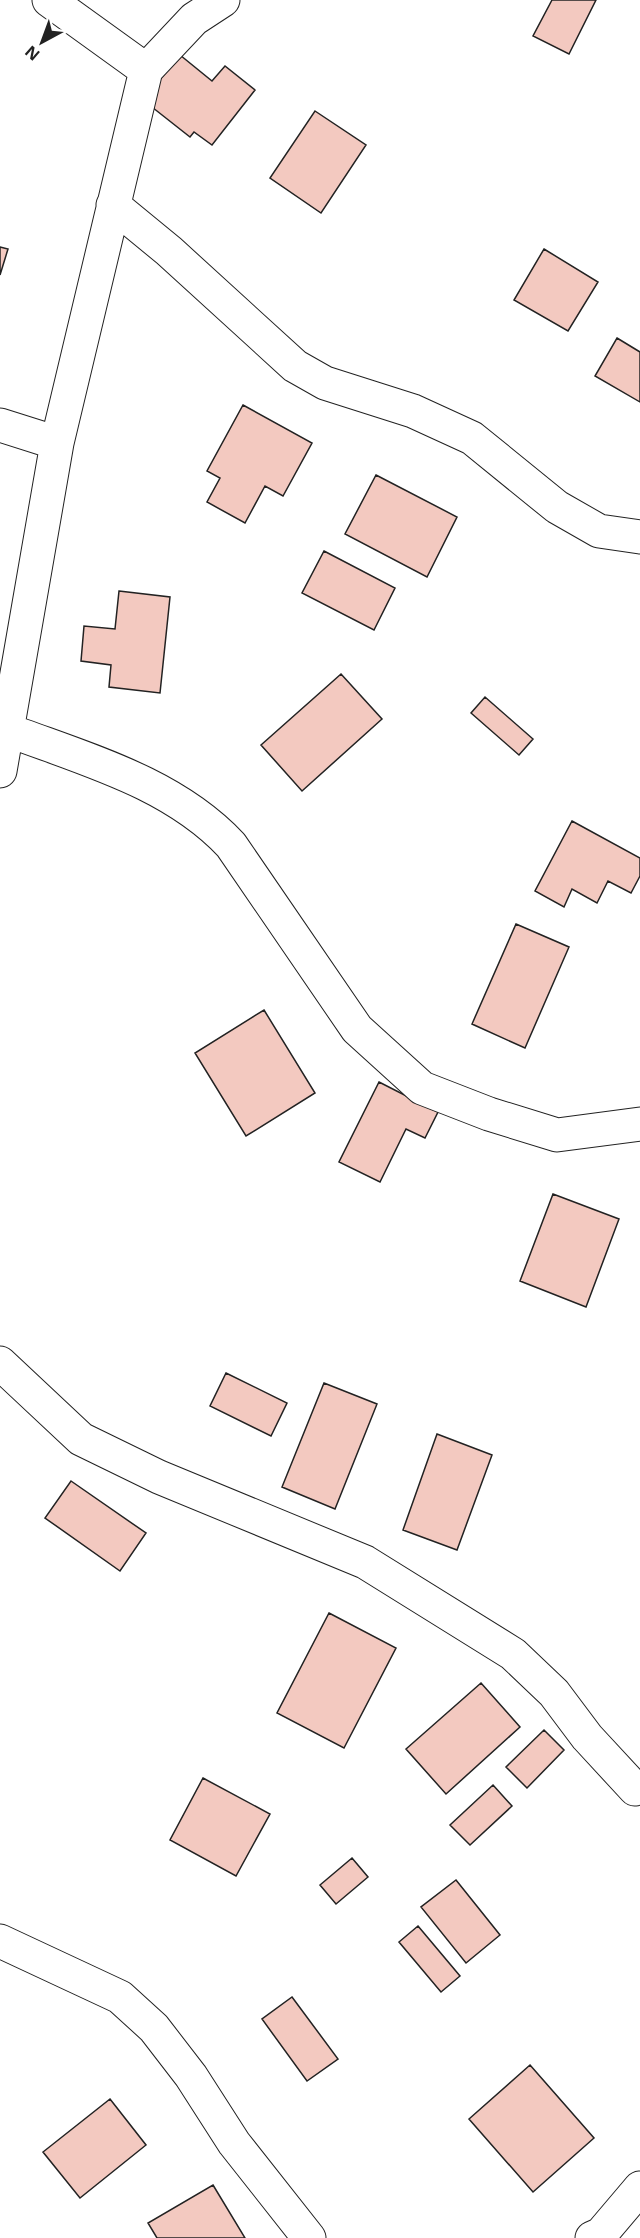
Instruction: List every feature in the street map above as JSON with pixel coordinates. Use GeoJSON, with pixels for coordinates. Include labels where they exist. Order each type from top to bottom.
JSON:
{"type":"FeatureCollection","features":[{"type":"Feature","properties":{"kind":"street"},"geometry":{"type":"LineString","coordinates":[[49,0],[146,70]]}},
{"type":"Feature","properties":{"kind":"street"},"geometry":{"type":"LineString","coordinates":[[0,771],[5,729],[57,443],[146,70],[194,19],[222,0]]}},
{"type":"Feature","properties":{"kind":"street"},"geometry":{"type":"LineString","coordinates":[[113,205],[177,258],[295,366],[325,383],[413,411],[472,438],[557,507],[599,531],[640,537]]}},
{"type":"Feature","properties":{"kind":"street"},"geometry":{"type":"LineString","coordinates":[[0,425],[57,443]]}},
{"type":"Feature","properties":{"kind":"street"},"geometry":{"type":"LineString","coordinates":[[5,729],[144,783],[174,798],[215,828],[231,845],[357,1029],[422,1088],[489,1114],[557,1135],[640,1124]]}},
{"type":"Feature","properties":{"kind":"street"},"geometry":{"type":"LineString","coordinates":[[0,1363],[81,1439],[159,1477],[364,1562],[513,1654],[555,1693],[587,1737],[638,1792]]}},
{"type":"Feature","properties":{"kind":"street"},"geometry":{"type":"LineString","coordinates":[[0,1941],[120,1996],[154,2028],[191,2076],[234,2143],[309,2238]]}},
{"type":"Feature","properties":{"kind":"street"},"geometry":{"type":"LineString","coordinates":[[592,2238],[601,2234],[640,2188]]}},
{"type":"Feature","properties":{"kind":"building"},"geometry":{"type":"Polygon","coordinates":[[[552,0],[596,0],[569,54],[533,36],[552,0]]]}},
{"type":"Feature","properties":{"kind":"building"},"geometry":{"type":"Polygon","coordinates":[[[180,55],[212,81],[225,66],[255,90],[212,145],[194,132],[190,137],[143,100],[180,55]]]}},
{"type":"Feature","properties":{"kind":"building"},"geometry":{"type":"Polygon","coordinates":[[[315,111],[366,145],[321,213],[270,178],[315,111]]]}},
{"type":"Feature","properties":{"kind":"building"},"geometry":{"type":"Polygon","coordinates":[[[0,247],[8,249],[0,275],[0,247]]]}},
{"type":"Feature","properties":{"kind":"building"},"geometry":{"type":"Polygon","coordinates":[[[544,249],[598,282],[568,331],[514,300],[544,249]]]}},
{"type":"Feature","properties":{"kind":"building"},"geometry":{"type":"Polygon","coordinates":[[[617,338],[640,352],[640,402],[595,376],[617,338]]]}},
{"type":"Feature","properties":{"kind":"building"},"geometry":{"type":"Polygon","coordinates":[[[243,405],[312,443],[283,496],[265,486],[245,523],[207,502],[220,478],[207,471],[243,405]]]}},
{"type":"Feature","properties":{"kind":"building"},"geometry":{"type":"Polygon","coordinates":[[[376,475],[457,517],[427,577],[345,534],[376,475]]]}},
{"type":"Feature","properties":{"kind":"building"},"geometry":{"type":"Polygon","coordinates":[[[324,551],[395,588],[374,630],[302,593],[324,551]]]}},
{"type":"Feature","properties":{"kind":"building"},"geometry":{"type":"Polygon","coordinates":[[[119,591],[170,597],[160,693],[109,687],[111,665],[81,661],[84,626],[115,629],[119,591]]]}},
{"type":"Feature","properties":{"kind":"building"},"geometry":{"type":"Polygon","coordinates":[[[341,674],[382,719],[302,791],[261,745],[341,674]]]}},
{"type":"Feature","properties":{"kind":"building"},"geometry":{"type":"Polygon","coordinates":[[[485,697],[533,739],[519,755],[471,713],[485,697]]]}},
{"type":"Feature","properties":{"kind":"building"},"geometry":{"type":"Polygon","coordinates":[[[572,821],[640,858],[640,876],[631,893],[608,881],[597,903],[572,889],[564,907],[535,891],[572,821]]]}},
{"type":"Feature","properties":{"kind":"building"},"geometry":{"type":"Polygon","coordinates":[[[516,924],[569,947],[525,1048],[472,1024],[516,924]]]}},
{"type":"Feature","properties":{"kind":"building"},"geometry":{"type":"Polygon","coordinates":[[[264,1010],[315,1093],[246,1136],[195,1053],[264,1010]]]}},
{"type":"Feature","properties":{"kind":"building"},"geometry":{"type":"Polygon","coordinates":[[[379,1082],[438,1112],[425,1138],[406,1129],[380,1182],[339,1162],[379,1082]]]}},
{"type":"Feature","properties":{"kind":"building"},"geometry":{"type":"Polygon","coordinates":[[[553,1194],[619,1219],[586,1307],[520,1281],[553,1194]]]}},
{"type":"Feature","properties":{"kind":"building"},"geometry":{"type":"Polygon","coordinates":[[[226,1373],[287,1403],[271,1436],[210,1406],[226,1373]]]}},
{"type":"Feature","properties":{"kind":"building"},"geometry":{"type":"Polygon","coordinates":[[[324,1383],[377,1404],[335,1509],[282,1487],[324,1383]]]}},
{"type":"Feature","properties":{"kind":"building"},"geometry":{"type":"Polygon","coordinates":[[[437,1434],[492,1455],[457,1550],[403,1530],[437,1434]]]}},
{"type":"Feature","properties":{"kind":"building"},"geometry":{"type":"Polygon","coordinates":[[[71,1481],[146,1533],[120,1571],[45,1518],[71,1481]]]}},
{"type":"Feature","properties":{"kind":"building"},"geometry":{"type":"Polygon","coordinates":[[[329,1613],[396,1648],[344,1748],[277,1713],[329,1613]]]}},
{"type":"Feature","properties":{"kind":"building"},"geometry":{"type":"Polygon","coordinates":[[[481,1683],[520,1727],[446,1794],[406,1749],[481,1683]]]}},
{"type":"Feature","properties":{"kind":"building"},"geometry":{"type":"Polygon","coordinates":[[[544,1730],[564,1750],[527,1788],[506,1767],[544,1730]]]}},
{"type":"Feature","properties":{"kind":"building"},"geometry":{"type":"Polygon","coordinates":[[[203,1778],[270,1814],[236,1876],[170,1840],[203,1778]]]}},
{"type":"Feature","properties":{"kind":"building"},"geometry":{"type":"Polygon","coordinates":[[[493,1785],[512,1806],[470,1845],[450,1825],[493,1785]]]}},
{"type":"Feature","properties":{"kind":"building"},"geometry":{"type":"Polygon","coordinates":[[[352,1858],[368,1877],[336,1904],[320,1885],[352,1858]]]}},
{"type":"Feature","properties":{"kind":"building"},"geometry":{"type":"Polygon","coordinates":[[[456,1880],[500,1935],[466,1963],[421,1907],[456,1880]]]}},
{"type":"Feature","properties":{"kind":"building"},"geometry":{"type":"Polygon","coordinates":[[[418,1926],[460,1976],[441,1992],[399,1942],[418,1926]]]}},
{"type":"Feature","properties":{"kind":"building"},"geometry":{"type":"Polygon","coordinates":[[[292,1997],[338,2059],[307,2081],[262,2019],[292,1997]]]}},
{"type":"Feature","properties":{"kind":"building"},"geometry":{"type":"Polygon","coordinates":[[[530,2065],[594,2138],[533,2192],[469,2119],[530,2065]]]}},
{"type":"Feature","properties":{"kind":"building"},"geometry":{"type":"Polygon","coordinates":[[[110,2099],[146,2145],[80,2198],[43,2152],[110,2099]]]}},
{"type":"Feature","properties":{"kind":"building"},"geometry":{"type":"Polygon","coordinates":[[[213,2185],[245,2238],[157,2238],[148,2223],[213,2185]]]}}]}
